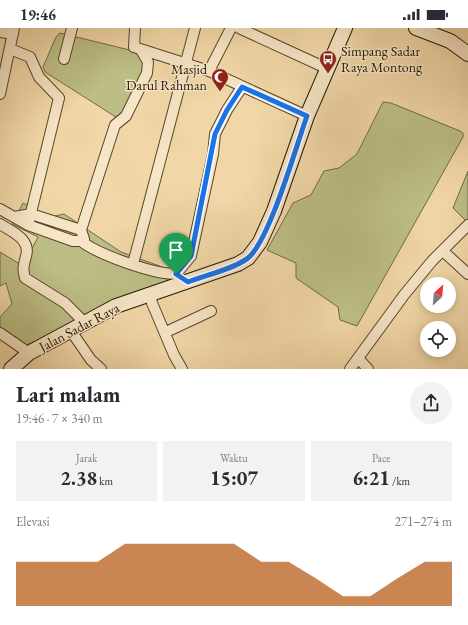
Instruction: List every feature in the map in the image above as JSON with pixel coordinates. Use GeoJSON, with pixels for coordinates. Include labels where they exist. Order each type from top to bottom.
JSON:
{"type":"FeatureCollection","features":[{"type":"Feature","properties":{"kind":"street"},"geometry":{"type":"LineString","coordinates":[[64,59],[71,28]]}},
{"type":"Feature","properties":{"kind":"street"},"geometry":{"type":"LineString","coordinates":[[135,28],[134,47],[210,71],[307,116]]}},
{"type":"Feature","properties":{"kind":"street"},"geometry":{"type":"LineString","coordinates":[[133,264],[188,63],[196,28]]}},
{"type":"Feature","properties":{"kind":"street"},"geometry":{"type":"LineString","coordinates":[[210,71],[231,28]]}},
{"type":"Feature","properties":{"kind":"street"},"geometry":{"type":"LineString","coordinates":[[239,28],[326,68]]}},
{"type":"Feature","properties":{"kind":"street","name":"Jalan Sadar Raya"},"geometry":{"type":"LineString","coordinates":[[12,369],[29,353],[116,306],[150,293],[188,282],[238,264],[248,258],[260,242],[274,211],[307,116],[326,68],[345,28]]}},
{"type":"Feature","properties":{"kind":"street"},"geometry":{"type":"LineString","coordinates":[[416,28],[450,41],[468,54]]}},
{"type":"Feature","properties":{"kind":"street"},"geometry":{"type":"LineString","coordinates":[[0,32],[14,31],[0,94]]}},
{"type":"Feature","properties":{"kind":"street"},"geometry":{"type":"LineString","coordinates":[[10,49],[30,58],[39,77],[59,98],[28,225]]}},
{"type":"Feature","properties":{"kind":"street"},"geometry":{"type":"LineString","coordinates":[[81,241],[84,239],[81,230],[115,125],[126,116],[148,73],[148,62],[141,50]]}},
{"type":"Feature","properties":{"kind":"street"},"geometry":{"type":"LineString","coordinates":[[176,274],[191,256],[215,134],[227,110],[242,87]]}},
{"type":"Feature","properties":{"kind":"street"},"geometry":{"type":"LineString","coordinates":[[0,209],[28,225],[73,241],[81,241],[92,249],[133,264],[164,274],[176,274],[188,282]]}},
{"type":"Feature","properties":{"kind":"street"},"geometry":{"type":"LineString","coordinates":[[14,217],[31,214],[81,230]]}},
{"type":"Feature","properties":{"kind":"street"},"geometry":{"type":"LineString","coordinates":[[0,224],[25,241],[28,250],[23,269],[25,278],[64,304],[85,323]]}},
{"type":"Feature","properties":{"kind":"street"},"geometry":{"type":"LineString","coordinates":[[350,369],[404,295],[432,261],[468,225]]}},
{"type":"Feature","properties":{"kind":"street"},"geometry":{"type":"LineString","coordinates":[[443,251],[468,274]]}},
{"type":"Feature","properties":{"kind":"street"},"geometry":{"type":"LineString","coordinates":[[150,293],[152,303],[166,332],[174,355],[182,369]]}},
{"type":"Feature","properties":{"kind":"street"},"geometry":{"type":"LineString","coordinates":[[166,332],[211,311]]}},
{"type":"Feature","properties":{"kind":"street"},"geometry":{"type":"LineString","coordinates":[[71,331],[91,360],[101,369]]}},
{"type":"Feature","properties":{"kind":"street"},"geometry":{"type":"LineString","coordinates":[[0,333],[29,353]]}},
{"type":"Feature","properties":{"kind":"street"},"geometry":{"type":"LineString","coordinates":[[358,358],[368,369]]}},
{"type":"Feature","properties":{"kind":"green space"},"geometry":{"type":"Polygon","coordinates":[[[60,33],[142,53],[152,60],[119,119],[45,72],[43,67],[56,37],[60,33]]]}},
{"type":"Feature","properties":{"kind":"green space"},"geometry":{"type":"Polygon","coordinates":[[[383,102],[391,103],[460,131],[463,133],[463,137],[357,326],[340,320],[338,307],[296,278],[296,263],[267,250],[293,203],[311,195],[324,171],[339,168],[357,154],[383,102]]]}},
{"type":"Feature","properties":{"kind":"green space"},"geometry":{"type":"Polygon","coordinates":[[[468,171],[468,223],[453,208],[468,171]]]}},
{"type":"Feature","properties":{"kind":"green space"},"geometry":{"type":"Polygon","coordinates":[[[23,203],[51,217],[64,214],[121,252],[165,268],[168,284],[17,349],[0,335],[0,317],[12,304],[6,283],[0,286],[0,252],[23,266],[38,237],[12,224],[23,203]]]}},
{"type":"Feature","properties":{"kind":"place","name":"Simpang Sadar Raya Montong"},"geometry":{"type":"Point","coordinates":[328,74]}},
{"type":"Feature","properties":{"kind":"place","name":"Masjid Darul Rahman"},"geometry":{"type":"Point","coordinates":[220,92]}},
{"type":"Feature","properties":{"kind":"route"},"geometry":{"type":"LineString","coordinates":[[242,87],[307,116],[274,211],[260,242],[248,258],[238,264],[188,282],[176,274],[191,256],[213,154],[215,134],[227,110],[242,87]]}}]}
